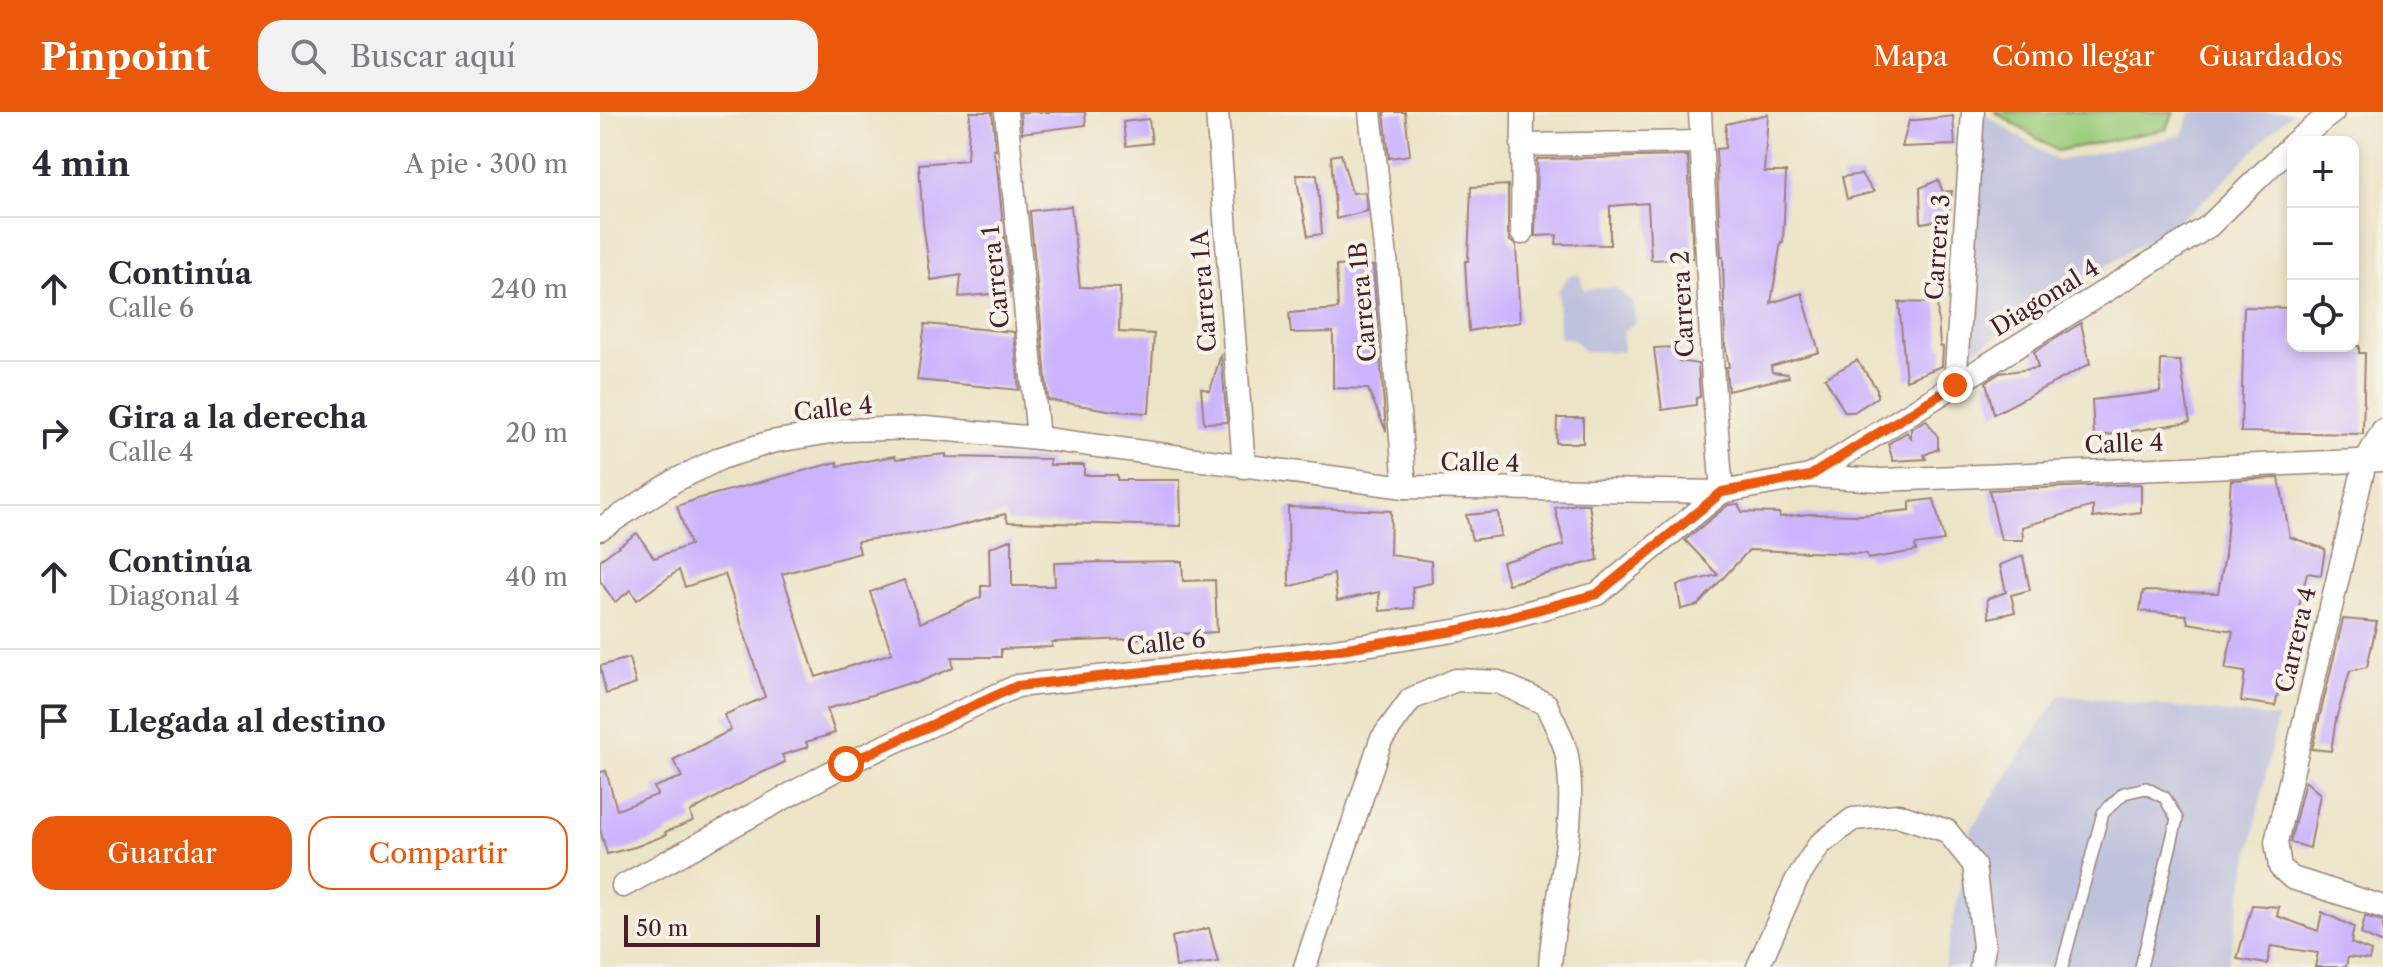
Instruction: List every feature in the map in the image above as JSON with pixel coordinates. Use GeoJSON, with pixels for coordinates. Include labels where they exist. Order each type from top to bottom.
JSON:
{"type":"FeatureCollection","features":[{"type":"Feature","properties":{"kind":"street","name":"Carrera 1"},"geometry":{"type":"LineString","coordinates":[[1006,112],[1038,438]]}},
{"type":"Feature","properties":{"kind":"street","name":"Carrera 1A"},"geometry":{"type":"LineString","coordinates":[[1217,112],[1244,467]]}},
{"type":"Feature","properties":{"kind":"street","name":"Carrera 1B"},"geometry":{"type":"LineString","coordinates":[[1370,112],[1387,267],[1405,487]]}},
{"type":"Feature","properties":{"kind":"street"},"geometry":{"type":"LineString","coordinates":[[1522,233],[1523,112]]}},
{"type":"Feature","properties":{"kind":"street","name":"Carrera 2"},"geometry":{"type":"LineString","coordinates":[[1700,112],[1722,492]]}},
{"type":"Feature","properties":{"kind":"street","name":"Carrera 3"},"geometry":{"type":"LineString","coordinates":[[1955,385],[1973,112]]}},
{"type":"Feature","properties":{"kind":"street","name":"Diagonal 4"},"geometry":{"type":"LineString","coordinates":[[2303,136],[2333,112]]}},
{"type":"Feature","properties":{"kind":"street"},"geometry":{"type":"LineString","coordinates":[[1522,145],[1701,142]]}},
{"type":"Feature","properties":{"kind":"street","name":"Diagonal 4"},"geometry":{"type":"LineString","coordinates":[[1810,476],[2209,226],[2287,150]]}},
{"type":"Feature","properties":{"kind":"street","name":"Calle 4"},"geometry":{"type":"LineString","coordinates":[[600,529],[676,480],[721,458],[771,442],[843,430],[926,428],[1038,438],[1405,487],[1722,492],[1810,476],[1882,480],[2374,461]]}},
{"type":"Feature","properties":{"kind":"street","name":"Carrera 4"},"geometry":{"type":"LineString","coordinates":[[2383,430],[2276,842],[2280,867],[2292,878],[2383,907]]}},
{"type":"Feature","properties":{"kind":"street","name":"Calle 6"},"geometry":{"type":"LineString","coordinates":[[623,886],[846,764],[1017,686],[1315,653],[1445,633],[1597,594],[1722,492]]}},
{"type":"Feature","properties":{"kind":"street"},"geometry":{"type":"LineString","coordinates":[[1305,967],[1381,740],[1411,699],[1456,680],[1498,682],[1546,704],[1567,753],[1572,815],[1551,941],[1550,967]]}},
{"type":"Feature","properties":{"kind":"street"},"geometry":{"type":"LineString","coordinates":[[1758,967],[1796,881],[1819,845],[1853,819],[1898,815],[1947,831],[1974,865],[1984,946],[1981,967]]}},
{"type":"Feature","properties":{"kind":"lane"},"geometry":{"type":"LineString","coordinates":[[2062,967],[2103,813],[2124,793],[2146,788],[2165,798],[2177,819],[2141,967]]}},
{"type":"Feature","properties":{"kind":"shaded area"},"geometry":{"type":"Polygon","coordinates":[[[2191,112],[2292,112],[2195,209],[1966,356],[1982,113],[2057,161],[2182,135],[2191,112]]]}},
{"type":"Feature","properties":{"kind":"shaded area"},"geometry":{"type":"Polygon","coordinates":[[[1570,275],[1580,275],[1584,290],[1614,287],[1632,301],[1636,322],[1623,331],[1623,352],[1584,351],[1573,339],[1559,337],[1558,290],[1570,275]]]}},
{"type":"Feature","properties":{"kind":"shaded area"},"geometry":{"type":"Polygon","coordinates":[[[2060,695],[2277,718],[2227,967],[1944,967],[1971,829],[2060,695]]]}},
{"type":"Feature","properties":{"kind":"green space"},"geometry":{"type":"Polygon","coordinates":[[[1995,112],[2174,112],[2167,129],[2057,151],[1995,112]]]}},
{"type":"Feature","properties":{"kind":"building"},"geometry":{"type":"Polygon","coordinates":[[[970,112],[992,112],[996,150],[993,149],[1010,292],[959,297],[961,275],[931,280],[919,164],[967,160],[970,112]]]}},
{"type":"Feature","properties":{"kind":"building"},"geometry":{"type":"Polygon","coordinates":[[[1020,112],[1085,112],[1086,125],[1022,133],[1020,112]]]}},
{"type":"Feature","properties":{"kind":"building"},"geometry":{"type":"Polygon","coordinates":[[[1384,112],[1405,112],[1410,155],[1389,158],[1384,112]]]}},
{"type":"Feature","properties":{"kind":"building"},"geometry":{"type":"Polygon","coordinates":[[[1768,114],[1764,172],[1786,172],[1783,242],[1771,303],[1802,293],[1819,352],[1771,366],[1772,372],[1788,374],[1789,377],[1728,391],[1716,149],[1725,148],[1726,124],[1768,114]]]}},
{"type":"Feature","properties":{"kind":"building"},"geometry":{"type":"Polygon","coordinates":[[[1953,116],[1955,145],[1902,147],[1909,121],[1953,116]]]}},
{"type":"Feature","properties":{"kind":"building"},"geometry":{"type":"Polygon","coordinates":[[[1149,119],[1152,143],[1126,146],[1123,122],[1149,119]]]}},
{"type":"Feature","properties":{"kind":"building"},"geometry":{"type":"Polygon","coordinates":[[[1341,154],[1352,193],[1365,192],[1367,211],[1336,219],[1331,156],[1341,154]]]}},
{"type":"Feature","properties":{"kind":"building"},"geometry":{"type":"Polygon","coordinates":[[[1688,156],[1693,258],[1651,260],[1648,203],[1610,206],[1610,245],[1556,244],[1557,235],[1535,236],[1537,159],[1688,156]]]}},
{"type":"Feature","properties":{"kind":"building"},"geometry":{"type":"Polygon","coordinates":[[[1861,174],[1874,192],[1847,199],[1842,177],[1861,174]]]}},
{"type":"Feature","properties":{"kind":"building"},"geometry":{"type":"Polygon","coordinates":[[[1296,175],[1317,175],[1322,234],[1308,236],[1296,175]]]}},
{"type":"Feature","properties":{"kind":"building"},"geometry":{"type":"Polygon","coordinates":[[[1938,180],[1943,192],[1952,191],[1948,219],[1921,223],[1920,188],[1938,180]]]}},
{"type":"Feature","properties":{"kind":"building"},"geometry":{"type":"Polygon","coordinates":[[[1508,185],[1508,233],[1510,241],[1516,245],[1520,322],[1469,331],[1465,261],[1468,261],[1471,187],[1508,185]]]}},
{"type":"Feature","properties":{"kind":"building"},"geometry":{"type":"Polygon","coordinates":[[[1071,206],[1080,287],[1120,288],[1119,332],[1154,334],[1149,413],[1114,411],[1048,400],[1030,211],[1071,206]]]}},
{"type":"Feature","properties":{"kind":"building"},"geometry":{"type":"Polygon","coordinates":[[[1336,266],[1373,266],[1386,431],[1368,389],[1333,388],[1333,332],[1291,333],[1289,313],[1338,309],[1336,266]]]}},
{"type":"Feature","properties":{"kind":"building"},"geometry":{"type":"Polygon","coordinates":[[[1899,302],[1937,303],[1940,346],[1943,347],[1942,366],[1906,380],[1899,302]]]}},
{"type":"Feature","properties":{"kind":"building"},"geometry":{"type":"Polygon","coordinates":[[[2244,307],[2287,308],[2287,352],[2365,353],[2363,434],[2241,432],[2244,307]]]}},
{"type":"Feature","properties":{"kind":"building"},"geometry":{"type":"Polygon","coordinates":[[[2081,323],[2090,364],[1994,414],[1986,382],[2000,373],[2038,368],[2034,352],[2081,323]]]}},
{"type":"Feature","properties":{"kind":"building"},"geometry":{"type":"Polygon","coordinates":[[[925,324],[1014,332],[1019,390],[917,380],[925,324]]]}},
{"type":"Feature","properties":{"kind":"building"},"geometry":{"type":"Polygon","coordinates":[[[1677,347],[1679,361],[1698,364],[1700,397],[1696,398],[1696,405],[1662,410],[1654,348],[1677,347]]]}},
{"type":"Feature","properties":{"kind":"building"},"geometry":{"type":"Polygon","coordinates":[[[1221,354],[1227,422],[1204,423],[1201,388],[1210,391],[1221,354]]]}},
{"type":"Feature","properties":{"kind":"building"},"geometry":{"type":"Polygon","coordinates":[[[1857,360],[1877,389],[1877,397],[1854,412],[1845,412],[1825,378],[1857,360]]]}},
{"type":"Feature","properties":{"kind":"building"},"geometry":{"type":"Polygon","coordinates":[[[2161,360],[2180,361],[2190,422],[2094,437],[2092,400],[2160,392],[2161,360]]]}},
{"type":"Feature","properties":{"kind":"building"},"geometry":{"type":"Polygon","coordinates":[[[1557,418],[1583,418],[1583,443],[1556,443],[1557,418]]]}},
{"type":"Feature","properties":{"kind":"building"},"geometry":{"type":"Polygon","coordinates":[[[1926,420],[1938,437],[1938,449],[1924,455],[1926,459],[1893,461],[1888,444],[1907,432],[1911,438],[1911,429],[1926,420]]]}},
{"type":"Feature","properties":{"kind":"building"},"geometry":{"type":"Polygon","coordinates":[[[946,454],[946,457],[1050,459],[1050,465],[1084,465],[1084,475],[1117,475],[1117,480],[1180,480],[1181,526],[1008,522],[1005,514],[947,529],[857,541],[860,553],[782,574],[816,677],[892,653],[870,592],[904,580],[920,623],[981,597],[981,586],[990,586],[989,548],[1012,539],[1012,586],[1055,586],[1054,563],[1182,561],[1183,581],[1215,580],[1217,632],[1052,642],[1052,647],[1001,649],[1001,657],[952,657],[953,668],[914,684],[827,709],[835,733],[806,742],[808,747],[782,755],[785,762],[690,812],[693,821],[635,847],[607,854],[600,829],[600,772],[606,771],[617,810],[657,795],[654,787],[682,777],[673,760],[731,730],[724,715],[765,697],[725,574],[685,587],[679,570],[637,600],[631,590],[615,602],[600,581],[600,560],[637,533],[654,558],[690,545],[677,506],[700,498],[837,462],[838,466],[895,456],[896,459],[946,454]]]}},
{"type":"Feature","properties":{"kind":"building"},"geometry":{"type":"Polygon","coordinates":[[[2279,478],[2290,537],[2325,549],[2321,575],[2307,573],[2275,706],[2241,701],[2245,672],[2225,669],[2233,631],[2188,623],[2186,615],[2140,611],[2143,591],[2218,593],[2225,555],[2231,480],[2279,478]]]}},
{"type":"Feature","properties":{"kind":"building"},"geometry":{"type":"Polygon","coordinates":[[[2141,484],[2141,512],[2093,518],[2093,506],[2022,527],[2023,540],[2001,540],[1989,490],[2141,484]]]}},
{"type":"Feature","properties":{"kind":"building"},"geometry":{"type":"Polygon","coordinates":[[[1934,499],[1944,541],[1915,545],[1916,551],[1868,559],[1867,554],[1749,550],[1698,605],[1681,609],[1677,585],[1718,575],[1685,540],[1728,505],[1738,504],[1742,512],[1779,513],[1780,517],[1862,515],[1910,510],[1910,502],[1934,499]]]}},
{"type":"Feature","properties":{"kind":"building"},"geometry":{"type":"Polygon","coordinates":[[[1589,504],[1598,560],[1508,584],[1502,562],[1564,545],[1555,508],[1589,504]]]}},
{"type":"Feature","properties":{"kind":"building"},"geometry":{"type":"Polygon","coordinates":[[[1288,507],[1391,511],[1390,555],[1431,561],[1432,583],[1412,587],[1414,608],[1380,611],[1379,592],[1337,601],[1334,574],[1289,587],[1288,507]]]}},
{"type":"Feature","properties":{"kind":"building"},"geometry":{"type":"Polygon","coordinates":[[[1498,512],[1501,536],[1472,540],[1466,515],[1498,512]]]}},
{"type":"Feature","properties":{"kind":"building"},"geometry":{"type":"Polygon","coordinates":[[[2023,556],[2030,590],[2011,595],[2015,612],[1989,618],[1987,599],[2006,592],[2000,565],[2023,556]]]}},
{"type":"Feature","properties":{"kind":"building"},"geometry":{"type":"Polygon","coordinates":[[[2343,619],[2377,622],[2367,667],[2350,671],[2336,719],[2331,751],[2312,749],[2343,619]]]}},
{"type":"Feature","properties":{"kind":"building"},"geometry":{"type":"Polygon","coordinates":[[[629,658],[636,684],[606,694],[600,666],[629,658]]]}},
{"type":"Feature","properties":{"kind":"building"},"geometry":{"type":"Polygon","coordinates":[[[2305,781],[2320,794],[2310,848],[2290,842],[2305,781]]]}},
{"type":"Feature","properties":{"kind":"building"},"geometry":{"type":"Polygon","coordinates":[[[2252,905],[2279,907],[2277,916],[2318,931],[2322,912],[2354,927],[2351,943],[2371,951],[2369,960],[2348,957],[2346,967],[2315,967],[2318,953],[2271,946],[2267,964],[2237,959],[2252,905]]]}},
{"type":"Feature","properties":{"kind":"building"},"geometry":{"type":"Polygon","coordinates":[[[2365,916],[2383,921],[2383,944],[2361,934],[2365,916]]]}},
{"type":"Feature","properties":{"kind":"building"},"geometry":{"type":"Polygon","coordinates":[[[1209,928],[1218,962],[1176,967],[1172,937],[1209,928]]]}},
{"type":"Feature","properties":{"kind":"route"},"geometry":{"type":"LineString","coordinates":[[846,764],[1017,686],[1315,653],[1460,630],[1597,594],[1722,492],[1810,476],[1955,385]]}}]}
